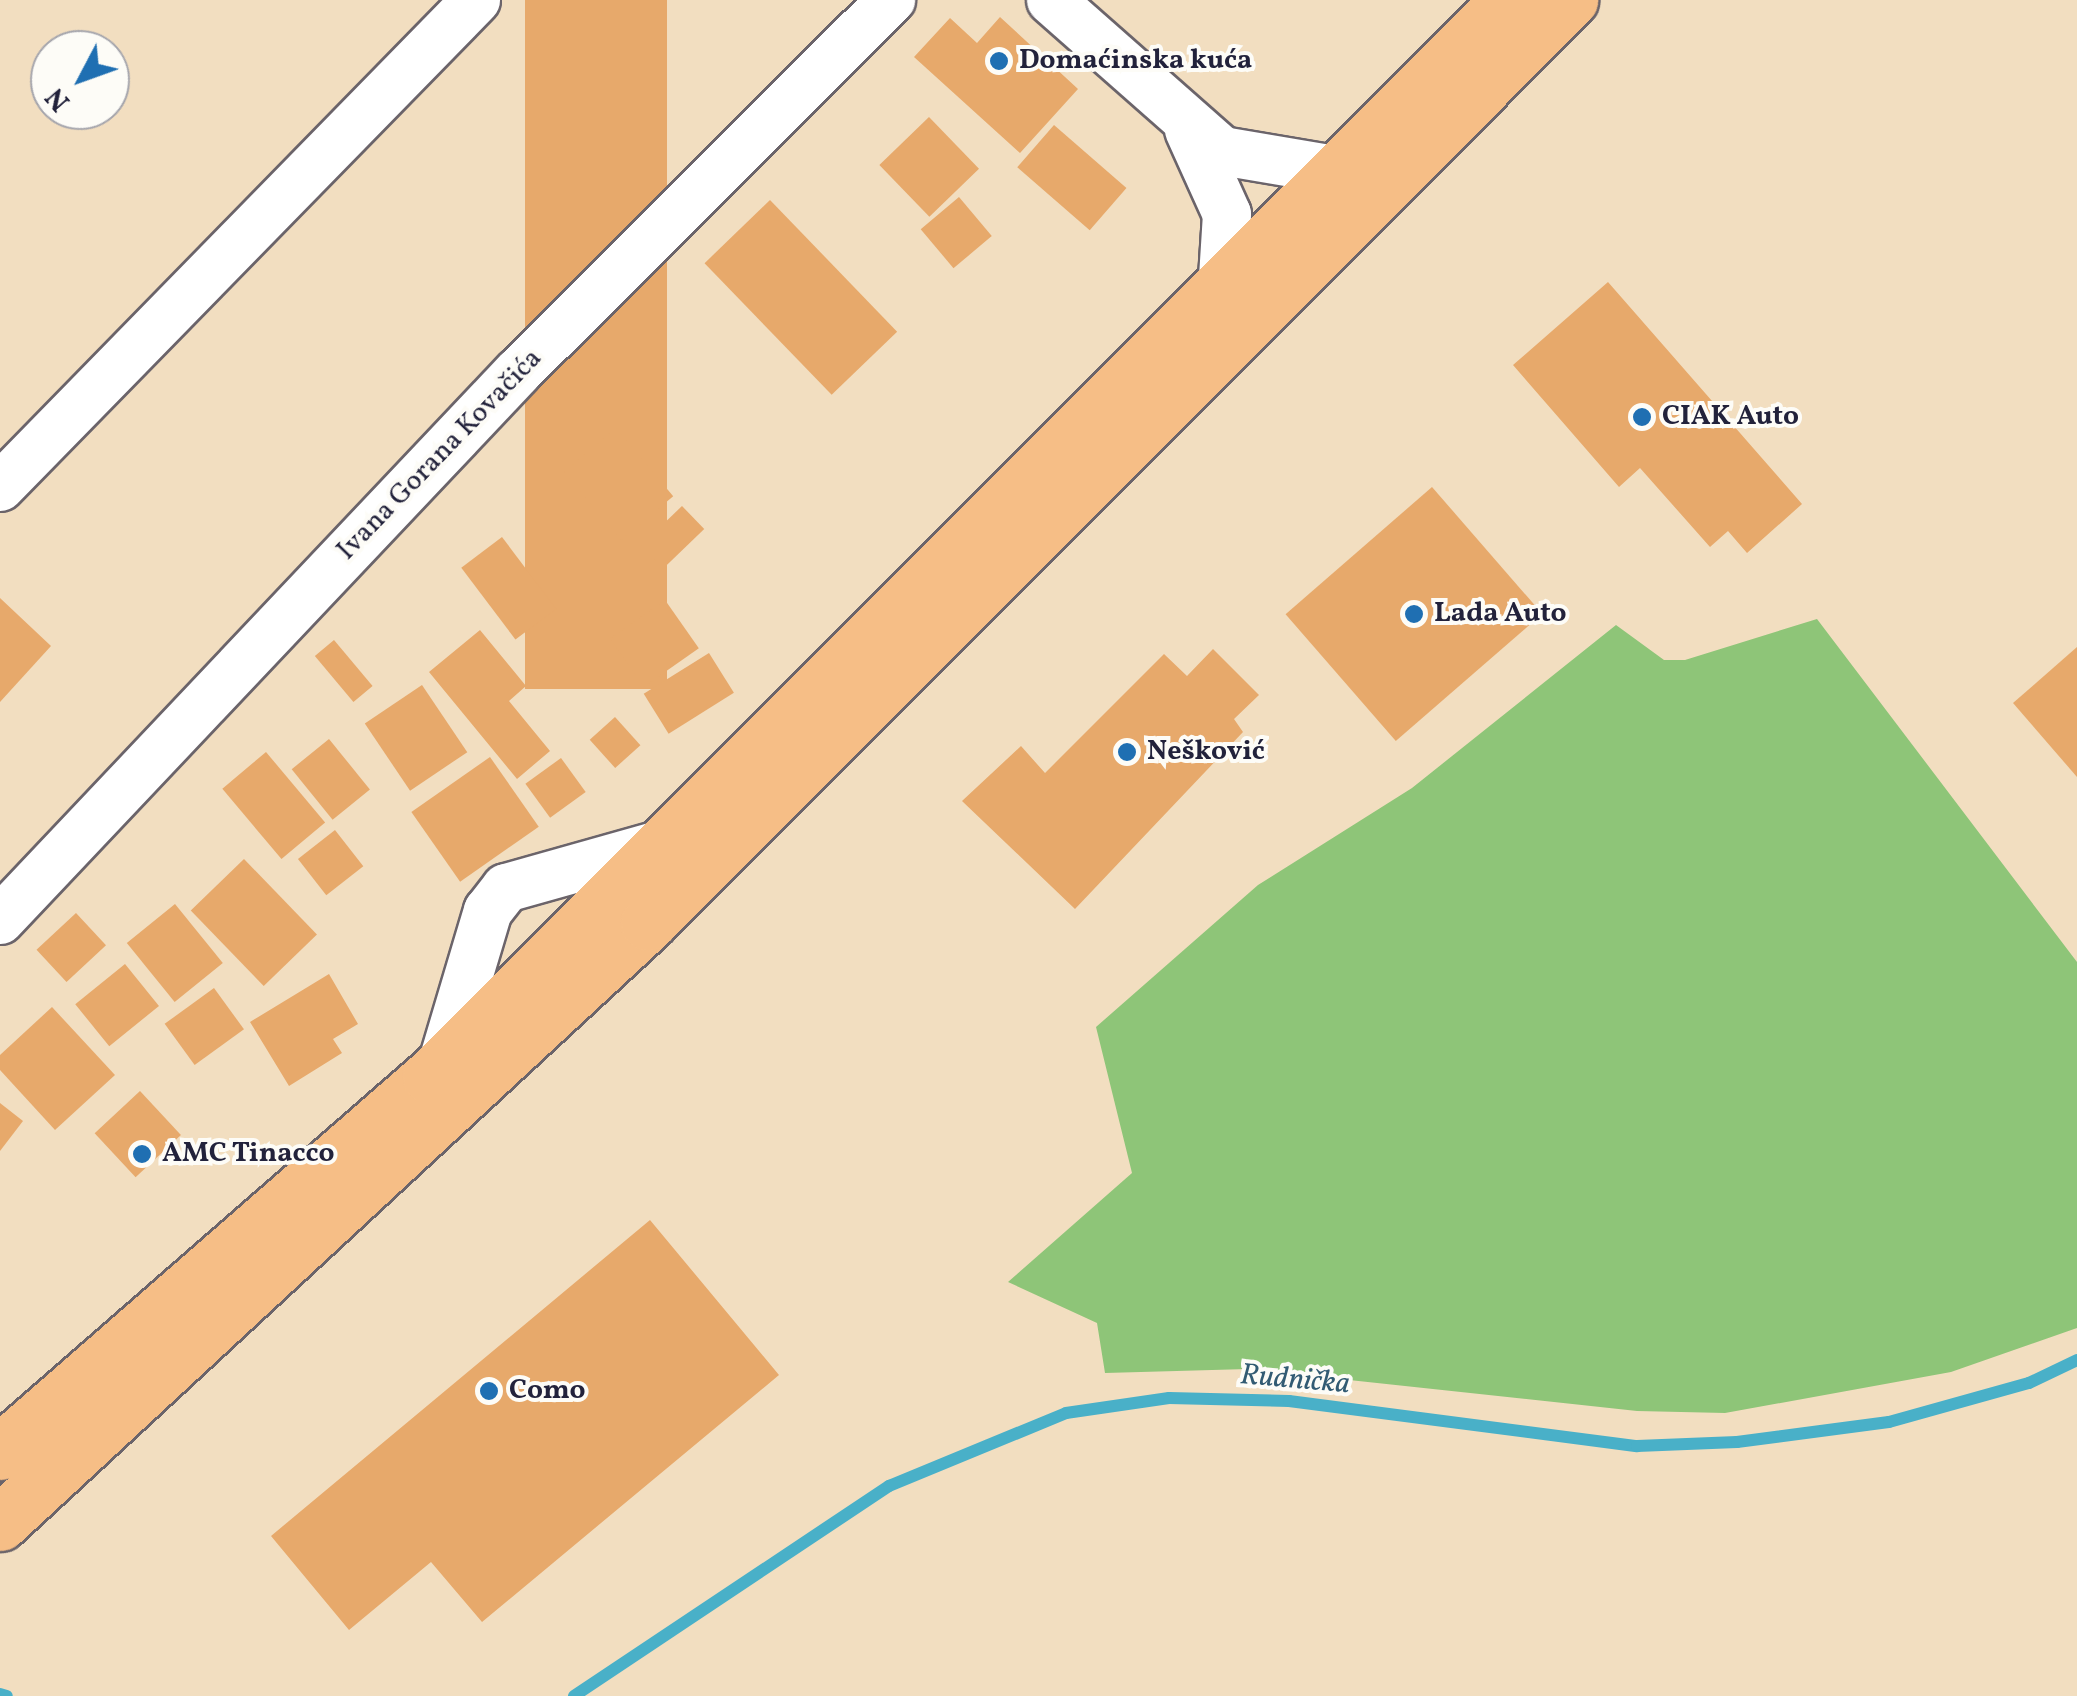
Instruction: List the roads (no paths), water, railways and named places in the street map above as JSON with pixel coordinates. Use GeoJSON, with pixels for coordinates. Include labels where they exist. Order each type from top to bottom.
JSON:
{"type":"FeatureCollection","features":[{"type":"Feature","properties":{"kind":"main road"},"geometry":{"type":"LineString","coordinates":[[0,1452],[442,1065],[1222,294],[1508,0]]}},
{"type":"Feature","properties":{"kind":"main road"},"geometry":{"type":"LineString","coordinates":[[0,1523],[648,924],[1570,0]]}},
{"type":"Feature","properties":{"kind":"street"},"geometry":{"type":"LineString","coordinates":[[0,487],[476,0]]}},
{"type":"Feature","properties":{"kind":"street","name":"Ivana Gorana Kovačića"},"geometry":{"type":"LineString","coordinates":[[0,920],[518,372],[891,0]]}},
{"type":"Feature","properties":{"kind":"street"},"geometry":{"type":"LineString","coordinates":[[1051,0],[1189,130],[1251,163],[1340,172]]}},
{"type":"Feature","properties":{"kind":"street"},"geometry":{"type":"LineString","coordinates":[[1189,130],[1227,214],[1222,294]]}},
{"type":"Feature","properties":{"kind":"street"},"geometry":{"type":"LineString","coordinates":[[442,1065],[488,911],[506,888],[663,844]]}},
{"type":"Feature","properties":{"kind":"waterway","name":"Rudnička"},"geometry":{"type":"LineString","coordinates":[[574,1696],[889,1486],[1066,1413],[1169,1398],[1289,1401],[1637,1446],[1737,1442],[1889,1422],[2029,1383],[2077,1360]]}},
{"type":"Feature","properties":{"kind":"waterway","name":"Rudnička"},"geometry":{"type":"LineString","coordinates":[[0,1694],[7,1696]]}},
{"type":"Feature","properties":{"kind":"place","name":"Domaćinska kuća"},"geometry":{"type":"Point","coordinates":[999,61]}},
{"type":"Feature","properties":{"kind":"place","name":"CIAK Auto"},"geometry":{"type":"Point","coordinates":[1642,417]}},
{"type":"Feature","properties":{"kind":"place","name":"Lada Auto"},"geometry":{"type":"Point","coordinates":[1414,614]}},
{"type":"Feature","properties":{"kind":"place","name":"Nešković"},"geometry":{"type":"Point","coordinates":[1127,752]}},
{"type":"Feature","properties":{"kind":"place","name":"AMC Tinacco"},"geometry":{"type":"Point","coordinates":[142,1154]}},
{"type":"Feature","properties":{"kind":"place","name":"Como"},"geometry":{"type":"Point","coordinates":[489,1391]}}]}
